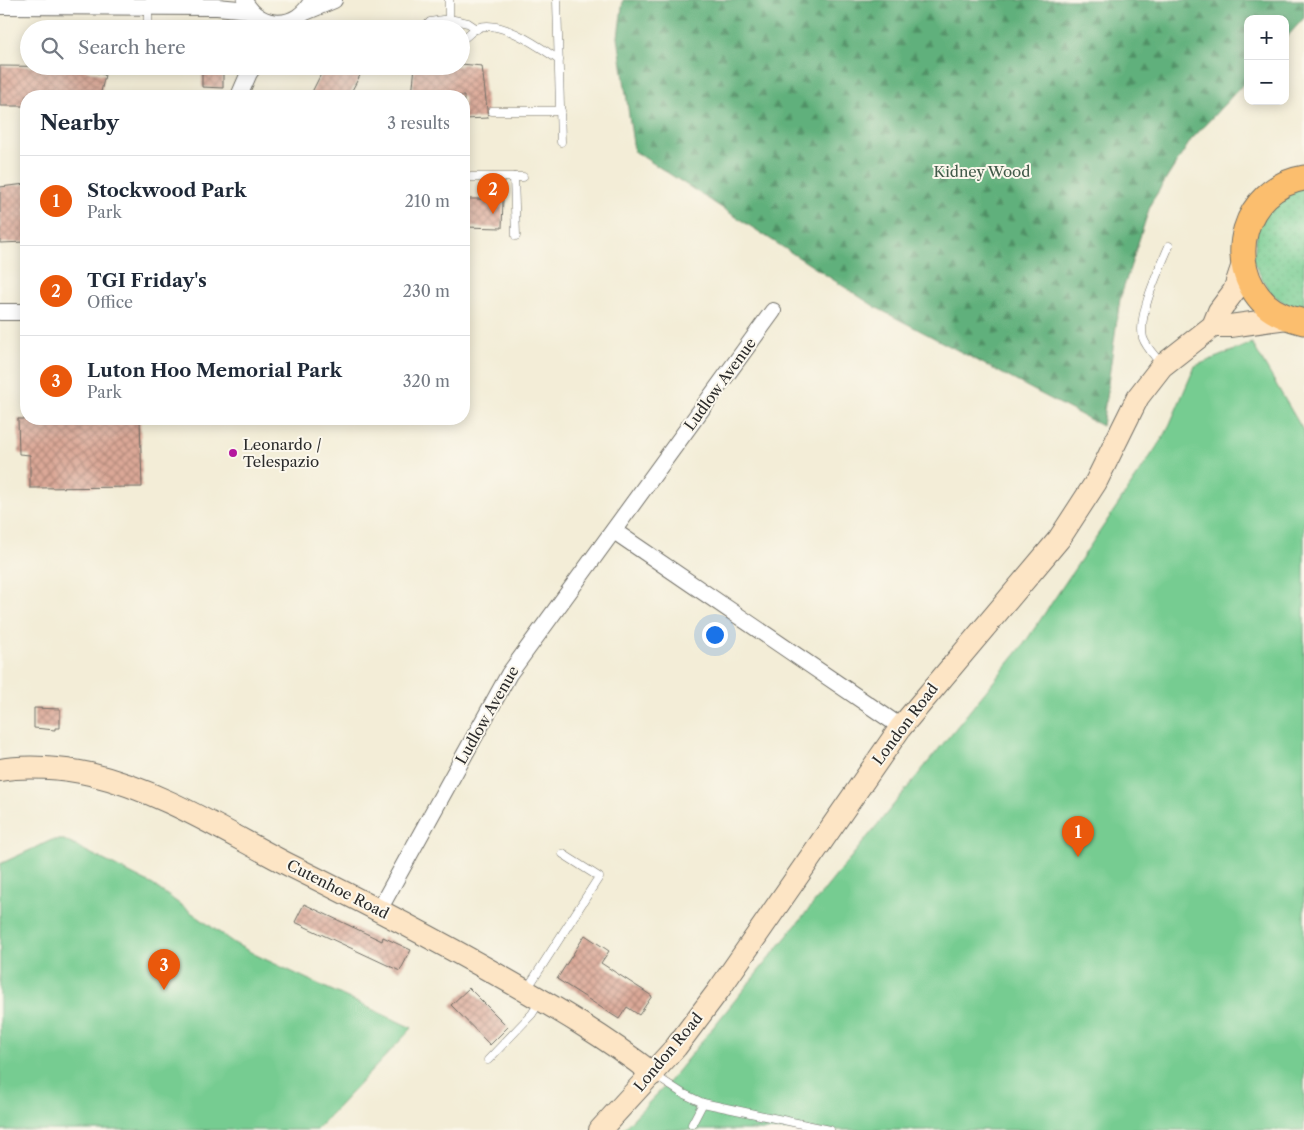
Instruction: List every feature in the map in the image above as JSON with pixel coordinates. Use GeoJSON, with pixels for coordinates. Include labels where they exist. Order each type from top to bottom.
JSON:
{"type":"FeatureCollection","features":[{"type":"Feature","properties":{"kind":"main road"},"geometry":{"type":"LineString","coordinates":[[1296,320],[1267,305],[1252,287],[1243,264],[1242,243],[1247,222],[1258,204],[1274,190],[1293,180],[1304,178]]}},
{"type":"Feature","properties":{"kind":"street"},"geometry":{"type":"LineString","coordinates":[[287,20],[334,0]]}},
{"type":"Feature","properties":{"kind":"street"},"geometry":{"type":"LineString","coordinates":[[0,6],[218,7],[251,14],[266,20]]}},
{"type":"Feature","properties":{"kind":"street"},"geometry":{"type":"LineString","coordinates":[[242,90],[248,75]]}},
{"type":"Feature","properties":{"kind":"street","name":"London Road"},"geometry":{"type":"LineString","coordinates":[[600,1130],[652,1074],[718,991],[901,727],[1059,539],[1096,482],[1138,396],[1162,366],[1213,326],[1219,311],[1234,291],[1243,264]]}},
{"type":"Feature","properties":{"kind":"street","name":"Ludlow Avenue"},"geometry":{"type":"LineString","coordinates":[[378,910],[509,674],[773,311]]}},
{"type":"Feature","properties":{"kind":"street"},"geometry":{"type":"LineString","coordinates":[[0,312],[20,312]]}},
{"type":"Feature","properties":{"kind":"street"},"geometry":{"type":"LineString","coordinates":[[1213,326],[1296,320]]}},
{"type":"Feature","properties":{"kind":"street"},"geometry":{"type":"LineString","coordinates":[[614,531],[901,727]]}},
{"type":"Feature","properties":{"kind":"street","name":"Cutenhoe Road"},"geometry":{"type":"LineString","coordinates":[[0,770],[47,769],[90,774],[142,791],[190,812],[378,910],[533,995],[625,1052],[652,1074]]}},
{"type":"Feature","properties":{"kind":"lane"},"geometry":{"type":"LineString","coordinates":[[449,0],[449,19]]}},
{"type":"Feature","properties":{"kind":"lane"},"geometry":{"type":"LineString","coordinates":[[557,0],[561,142]]}},
{"type":"Feature","properties":{"kind":"lane"},"geometry":{"type":"LineString","coordinates":[[148,7],[148,20]]}},
{"type":"Feature","properties":{"kind":"lane"},"geometry":{"type":"LineString","coordinates":[[443,20],[454,20]]}},
{"type":"Feature","properties":{"kind":"lane"},"geometry":{"type":"LineString","coordinates":[[470,24],[477,28],[492,27],[513,33],[533,42],[559,60]]}},
{"type":"Feature","properties":{"kind":"lane"},"geometry":{"type":"LineString","coordinates":[[470,33],[477,28]]}},
{"type":"Feature","properties":{"kind":"lane"},"geometry":{"type":"LineString","coordinates":[[492,111],[561,111]]}},
{"type":"Feature","properties":{"kind":"lane"},"geometry":{"type":"LineString","coordinates":[[470,177],[523,177]]}},
{"type":"Feature","properties":{"kind":"lane"},"geometry":{"type":"LineString","coordinates":[[514,177],[516,236]]}},
{"type":"Feature","properties":{"kind":"lane"},"geometry":{"type":"LineString","coordinates":[[1162,366],[1144,341],[1142,328],[1145,312],[1169,246]]}},
{"type":"Feature","properties":{"kind":"lane"},"geometry":{"type":"LineString","coordinates":[[488,1060],[532,1014],[533,995],[599,877],[563,854]]}},
{"type":"Feature","properties":{"kind":"lane"},"geometry":{"type":"LineString","coordinates":[[652,1074],[682,1093],[703,1103],[830,1130]]}},
{"type":"Feature","properties":{"kind":"lane"},"geometry":{"type":"LineString","coordinates":[[692,1124],[703,1103]]}},
{"type":"Feature","properties":{"kind":"green space","name":"Kidney Wood"},"geometry":{"type":"Polygon","coordinates":[[[623,0],[1304,0],[1304,18],[1289,35],[1289,15],[1244,15],[1244,83],[1191,140],[1151,203],[1120,299],[1102,426],[877,308],[634,151],[618,37],[623,0]]]}},
{"type":"Feature","properties":{"kind":"green space"},"geometry":{"type":"Polygon","coordinates":[[[1304,184],[1304,311],[1290,307],[1270,293],[1253,262],[1259,216],[1304,184]]]}},
{"type":"Feature","properties":{"kind":"green space"},"geometry":{"type":"Polygon","coordinates":[[[1252,343],[1304,432],[1304,1130],[622,1130],[667,1084],[1024,644],[1166,433],[1195,366],[1252,343]]]}},
{"type":"Feature","properties":{"kind":"green space"},"geometry":{"type":"Polygon","coordinates":[[[52,840],[64,840],[153,885],[234,943],[256,955],[412,1028],[316,1130],[0,1130],[0,864],[52,840]]]}},
{"type":"Feature","properties":{"kind":"building"},"geometry":{"type":"Polygon","coordinates":[[[470,65],[482,66],[488,118],[470,119],[470,90],[413,90],[414,75],[470,75],[470,65]]]}},
{"type":"Feature","properties":{"kind":"building"},"geometry":{"type":"Polygon","coordinates":[[[0,66],[20,66],[20,75],[105,75],[101,90],[20,90],[20,106],[0,106],[0,66]]]}},
{"type":"Feature","properties":{"kind":"building"},"geometry":{"type":"Polygon","coordinates":[[[202,75],[223,75],[223,88],[202,87],[202,75]]]}},
{"type":"Feature","properties":{"kind":"building"},"geometry":{"type":"Polygon","coordinates":[[[320,75],[360,75],[352,90],[313,90],[320,75]]]}},
{"type":"Feature","properties":{"kind":"building"},"geometry":{"type":"Polygon","coordinates":[[[20,185],[20,242],[0,243],[0,187],[20,185]]]}},
{"type":"Feature","properties":{"kind":"building"},"geometry":{"type":"Polygon","coordinates":[[[470,199],[503,199],[502,228],[470,227],[470,199]]]}},
{"type":"Feature","properties":{"kind":"building"},"geometry":{"type":"Polygon","coordinates":[[[18,419],[20,419],[20,425],[140,425],[142,487],[30,488],[30,455],[19,454],[18,419]]]}},
{"type":"Feature","properties":{"kind":"building"},"geometry":{"type":"Polygon","coordinates":[[[34,708],[60,709],[60,728],[55,728],[55,730],[34,728],[34,708]]]}},
{"type":"Feature","properties":{"kind":"building"},"geometry":{"type":"Polygon","coordinates":[[[304,904],[382,941],[383,937],[411,950],[400,971],[295,922],[304,904]]]}},
{"type":"Feature","properties":{"kind":"building"},"geometry":{"type":"Polygon","coordinates":[[[585,935],[609,951],[601,963],[652,996],[639,1015],[627,1007],[619,1019],[557,979],[585,935]]]}},
{"type":"Feature","properties":{"kind":"building"},"geometry":{"type":"Polygon","coordinates":[[[469,988],[508,1027],[490,1045],[451,1005],[469,988]]]}},
{"type":"Feature","properties":{"kind":"place","name":"TGI Friday's"},"geometry":{"type":"Point","coordinates":[493,214]}},
{"type":"Feature","properties":{"kind":"place","name":"Leonardo / Telespazio"},"geometry":{"type":"Point","coordinates":[233,453]}},
{"type":"Feature","properties":{"kind":"place","name":"Stockwood Park"},"geometry":{"type":"Point","coordinates":[1078,857]}},
{"type":"Feature","properties":{"kind":"place","name":"Luton Hoo Memorial Park"},"geometry":{"type":"Point","coordinates":[164,990]}}]}
